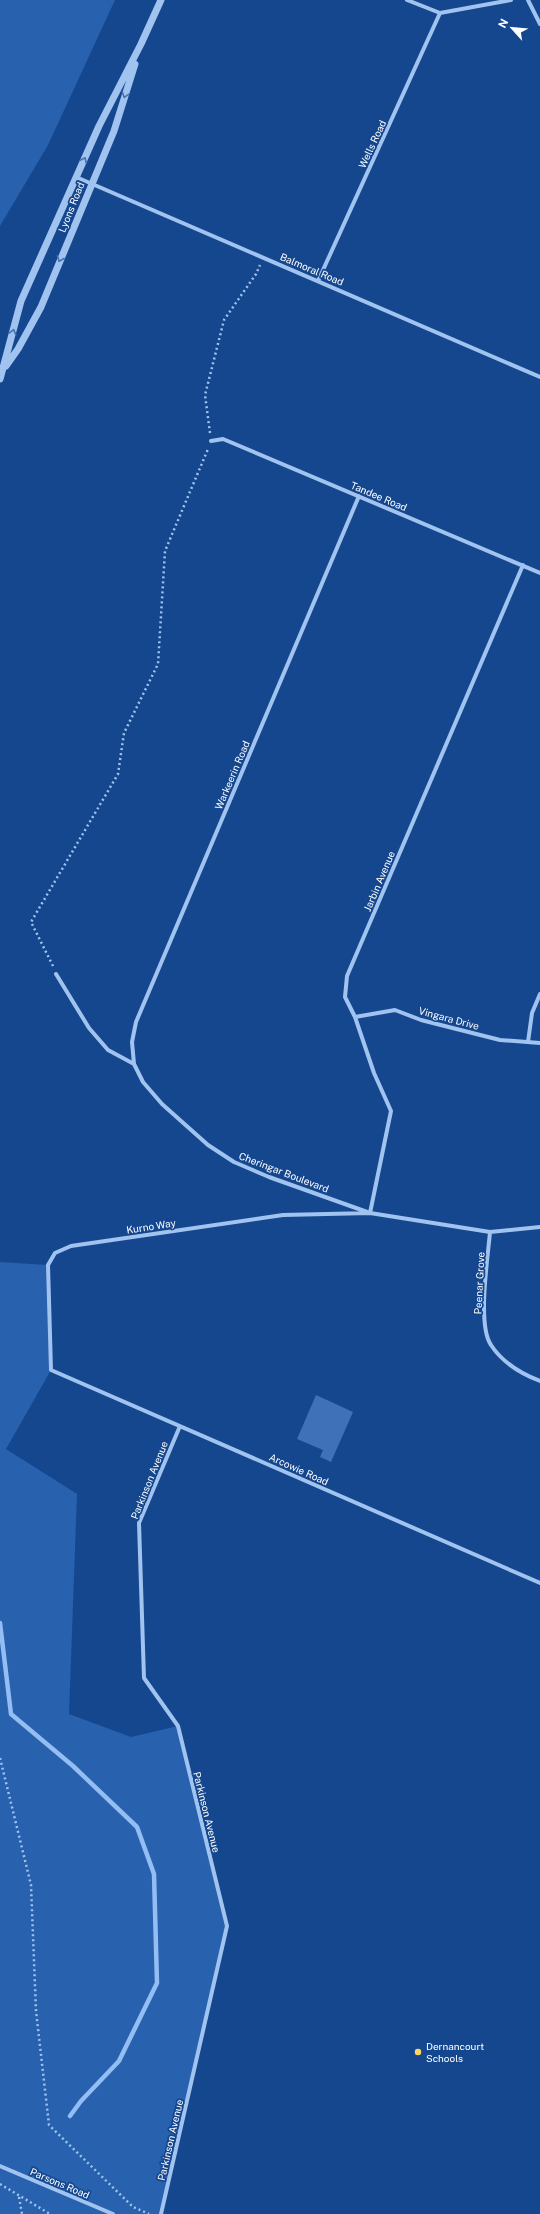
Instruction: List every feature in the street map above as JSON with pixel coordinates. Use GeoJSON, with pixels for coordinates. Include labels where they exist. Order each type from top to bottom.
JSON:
{"type":"FeatureCollection","features":[{"type":"Feature","properties":{"kind":"street","name":"Lyons Road"},"geometry":{"type":"LineString","coordinates":[[0,379],[21,301],[99,126],[141,44],[161,0]]}},
{"type":"Feature","properties":{"kind":"street"},"geometry":{"type":"LineString","coordinates":[[407,0],[440,13],[511,0]]}},
{"type":"Feature","properties":{"kind":"street"},"geometry":{"type":"LineString","coordinates":[[528,0],[540,24]]}},
{"type":"Feature","properties":{"kind":"street","name":"Wells Road"},"geometry":{"type":"LineString","coordinates":[[318,281],[440,13]]}},
{"type":"Feature","properties":{"kind":"street","name":"Lyons Road"},"geometry":{"type":"LineString","coordinates":[[3,370],[18,349],[41,306],[114,130],[141,44]]}},
{"type":"Feature","properties":{"kind":"street","name":"Balmoral Road"},"geometry":{"type":"LineString","coordinates":[[76,178],[540,377]]}},
{"type":"Feature","properties":{"kind":"street","name":"Tandee Road"},"geometry":{"type":"LineString","coordinates":[[211,440],[223,439],[523,564],[540,573]]}},
{"type":"Feature","properties":{"kind":"street","name":"Warkeerin Road"},"geometry":{"type":"LineString","coordinates":[[134,1064],[132,1042],[136,1022],[359,496]]}},
{"type":"Feature","properties":{"kind":"street","name":"Jarbin Avenue"},"geometry":{"type":"LineString","coordinates":[[370,1213],[391,1111],[374,1073],[355,1017],[345,997],[347,976],[523,564]]}},
{"type":"Feature","properties":{"kind":"street"},"geometry":{"type":"LineString","coordinates":[[56,974],[89,1028],[108,1050],[134,1064]]}},
{"type":"Feature","properties":{"kind":"street"},"geometry":{"type":"LineString","coordinates":[[528,1042],[532,1013],[540,994]]}},
{"type":"Feature","properties":{"kind":"street","name":"Vingara Drive"},"geometry":{"type":"LineString","coordinates":[[355,1017],[395,1010],[421,1020],[500,1040],[540,1043]]}},
{"type":"Feature","properties":{"kind":"street","name":"Cheringar Boulevard"},"geometry":{"type":"LineString","coordinates":[[134,1064],[143,1082],[162,1104],[208,1145],[228,1158],[269,1177],[370,1213],[490,1232],[540,1227]]}},
{"type":"Feature","properties":{"kind":"street","name":"Kurno Way"},"geometry":{"type":"LineString","coordinates":[[51,1370],[48,1265],[55,1252],[71,1246],[283,1215],[370,1213]]}},
{"type":"Feature","properties":{"kind":"street","name":"Peenar Grove"},"geometry":{"type":"LineString","coordinates":[[490,1232],[484,1315],[490,1344],[505,1361],[529,1377],[540,1382]]}},
{"type":"Feature","properties":{"kind":"street","name":"Arcowie Road"},"geometry":{"type":"LineString","coordinates":[[51,1370],[540,1583]]}},
{"type":"Feature","properties":{"kind":"street","name":"Parkinson Avenue"},"geometry":{"type":"LineString","coordinates":[[161,2214],[227,1926],[178,1726],[144,1678],[139,1523],[180,1426]]}},
{"type":"Feature","properties":{"kind":"street","name":"Parsons Road"},"geometry":{"type":"LineString","coordinates":[[0,2166],[113,2214]]}},
{"type":"Feature","properties":{"kind":"path"},"geometry":{"type":"LineString","coordinates":[[56,974],[31,922],[118,774],[124,733],[158,664],[165,551],[211,440],[205,395],[224,320],[256,274],[263,257]]}},
{"type":"Feature","properties":{"kind":"path"},"geometry":{"type":"LineString","coordinates":[[0,1758],[32,1885],[36,2011],[49,2125],[133,2207],[149,2214]]}},
{"type":"Feature","properties":{"kind":"path"},"geometry":{"type":"LineString","coordinates":[[0,2184],[50,2214]]}},
{"type":"Feature","properties":{"kind":"path"},"geometry":{"type":"LineString","coordinates":[[19,2196],[22,2214]]}},
{"type":"Feature","properties":{"kind":"shaded area"},"geometry":{"type":"Polygon","coordinates":[[[0,0],[115,0],[48,145],[0,226],[0,0]]]}},
{"type":"Feature","properties":{"kind":"shaded area"},"geometry":{"type":"Polygon","coordinates":[[[0,1262],[48,1265],[51,1370],[6,1449],[77,1494],[69,1714],[131,1737],[178,1726],[227,1926],[161,2214],[0,2214],[0,1262]]]}},
{"type":"Feature","properties":{"kind":"building"},"geometry":{"type":"Polygon","coordinates":[[[316,1395],[353,1412],[331,1462],[320,1457],[323,1450],[297,1439],[316,1395]]]}},
{"type":"Feature","properties":{"kind":"waterway"},"geometry":{"type":"LineString","coordinates":[[0,1623],[11,1714],[73,1766],[137,1827],[154,1874],[157,1983],[119,2061],[81,2101],[70,2116]]}},
{"type":"Feature","properties":{"kind":"place","name":"Dernancourt Schools"},"geometry":{"type":"Point","coordinates":[418,2052]}}]}
